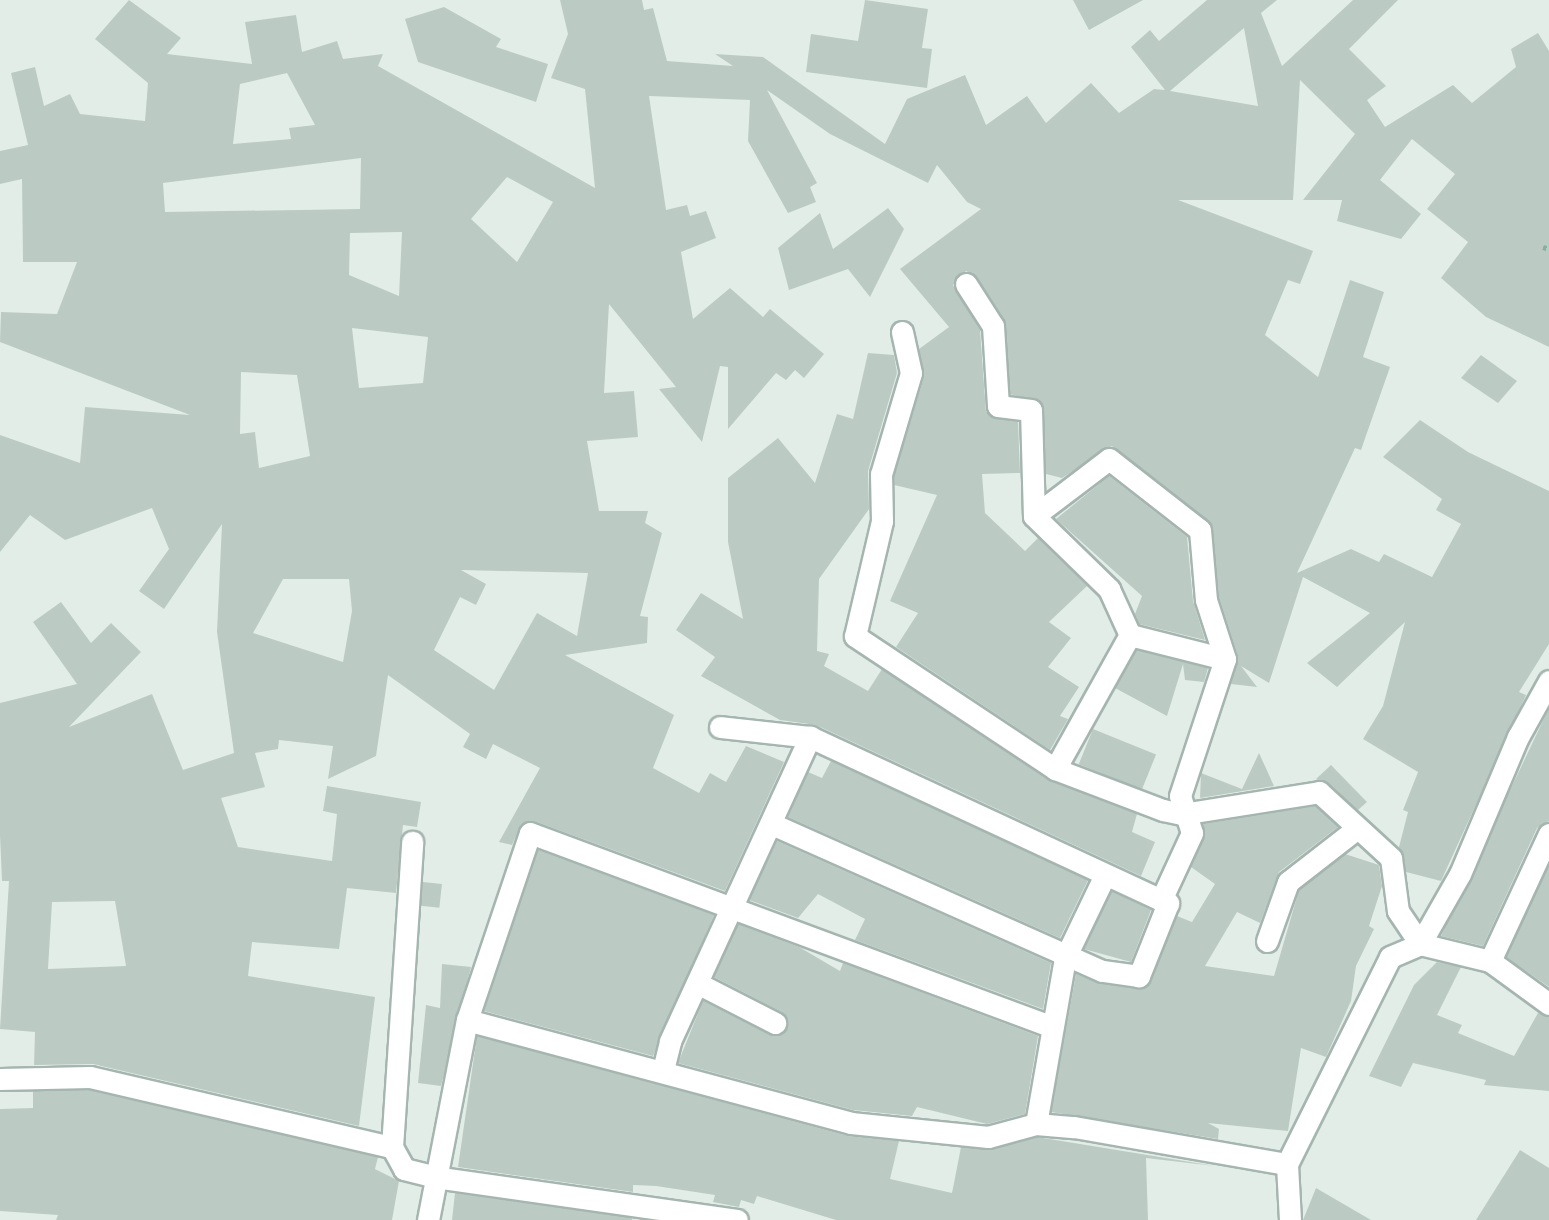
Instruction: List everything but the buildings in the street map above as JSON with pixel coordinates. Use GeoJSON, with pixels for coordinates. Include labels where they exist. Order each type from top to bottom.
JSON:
{"type":"FeatureCollection","features":[{"type":"Feature","properties":{"kind":"street"},"geometry":{"type":"LineString","coordinates":[[966,284],[993,326],[998,406],[1031,411],[1034,516],[1109,589],[1130,635]]}},
{"type":"Feature","properties":{"kind":"street"},"geometry":{"type":"LineString","coordinates":[[902,331],[911,373],[881,474],[882,522],[855,636],[1055,769],[1182,814],[1319,792],[1356,829],[1391,858],[1398,911],[1420,944],[1490,961],[1549,1004]]}},
{"type":"Feature","properties":{"kind":"street"},"geometry":{"type":"LineString","coordinates":[[1034,516],[1109,459],[1124,465],[1200,530],[1206,600],[1225,659],[1180,796],[1182,814],[1192,833],[1161,900]]}},
{"type":"Feature","properties":{"kind":"street"},"geometry":{"type":"LineString","coordinates":[[1055,769],[1130,635]]}},
{"type":"Feature","properties":{"kind":"street"},"geometry":{"type":"LineString","coordinates":[[1130,635],[1225,659]]}},
{"type":"Feature","properties":{"kind":"street"},"geometry":{"type":"LineString","coordinates":[[1290,1220],[1287,1164],[1390,957],[1420,944],[1461,874],[1518,737],[1549,681]]}},
{"type":"Feature","properties":{"kind":"street"},"geometry":{"type":"LineString","coordinates":[[720,727],[810,737],[1168,903],[1139,976],[1065,958],[995,918],[772,824]]}},
{"type":"Feature","properties":{"kind":"street"},"geometry":{"type":"LineString","coordinates":[[663,1070],[697,983],[810,737]]}},
{"type":"Feature","properties":{"kind":"street"},"geometry":{"type":"LineString","coordinates":[[1267,941],[1288,882],[1356,829]]}},
{"type":"Feature","properties":{"kind":"street"},"geometry":{"type":"LineString","coordinates":[[428,1220],[467,1020],[530,833],[1050,1026]]}},
{"type":"Feature","properties":{"kind":"street"},"geometry":{"type":"LineString","coordinates":[[1490,961],[1549,834]]}},
{"type":"Feature","properties":{"kind":"street"},"geometry":{"type":"LineString","coordinates":[[412,842],[392,1147],[404,1169],[435,1177],[737,1220]]}},
{"type":"Feature","properties":{"kind":"street"},"geometry":{"type":"LineString","coordinates":[[1037,1124],[1050,1026],[1065,958],[1105,875]]}},
{"type":"Feature","properties":{"kind":"street"},"geometry":{"type":"LineString","coordinates":[[697,983],[775,1023]]}},
{"type":"Feature","properties":{"kind":"street"},"geometry":{"type":"LineString","coordinates":[[467,1020],[663,1070],[851,1124],[988,1137],[1037,1124],[1287,1164]]}},
{"type":"Feature","properties":{"kind":"street"},"geometry":{"type":"LineString","coordinates":[[0,1079],[90,1077],[392,1147]]}}]}
